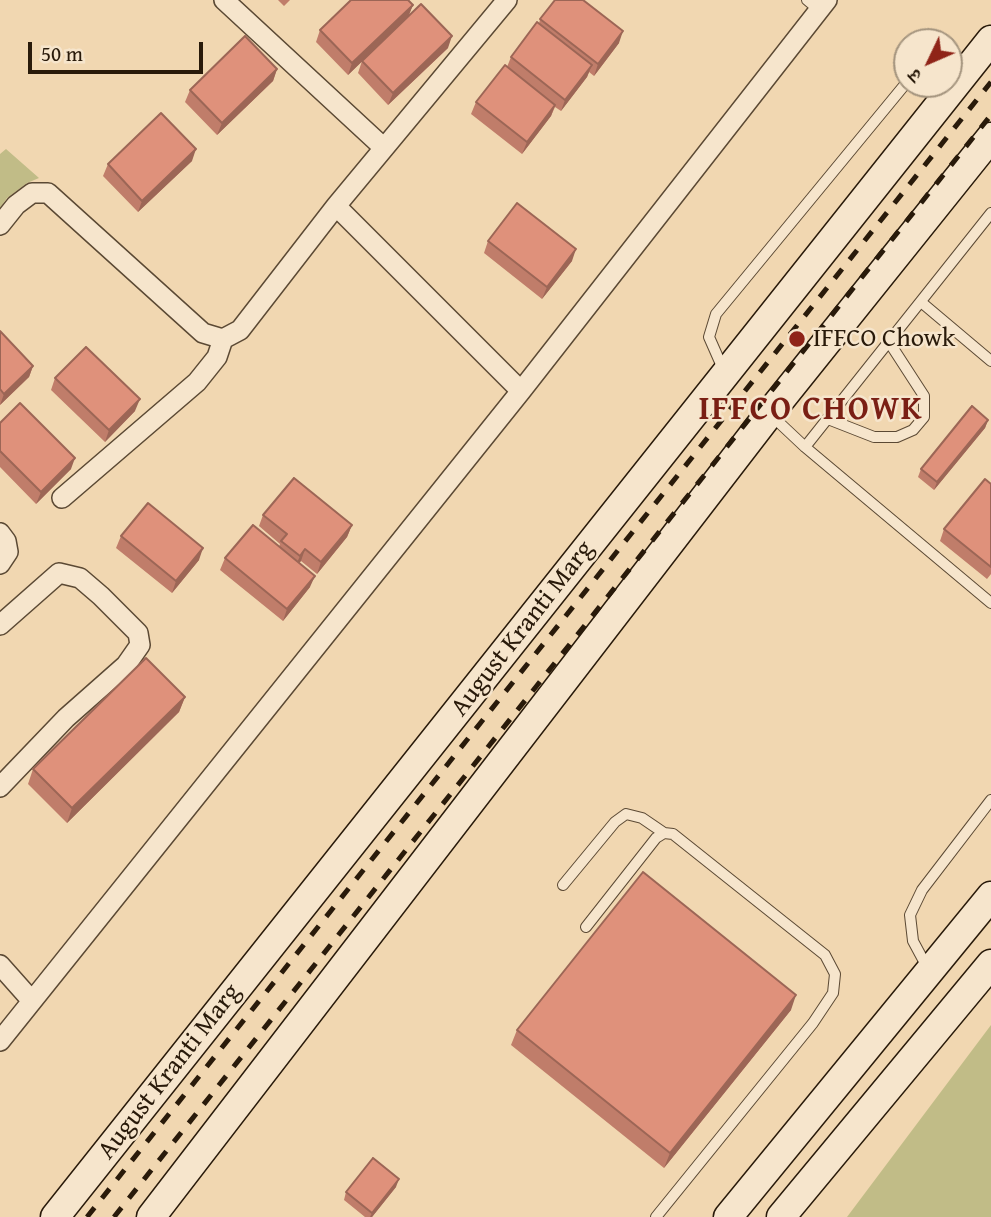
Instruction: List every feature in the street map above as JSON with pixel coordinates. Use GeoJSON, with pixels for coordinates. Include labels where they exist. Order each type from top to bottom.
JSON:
{"type":"FeatureCollection","features":[{"type":"Feature","properties":{"kind":"main road","name":"August Kranti Marg"},"geometry":{"type":"LineString","coordinates":[[55,1217],[984,48]]}},
{"type":"Feature","properties":{"kind":"main road"},"geometry":{"type":"LineString","coordinates":[[151,1217],[769,414],[991,137]]}},
{"type":"Feature","properties":{"kind":"main road"},"geometry":{"type":"LineString","coordinates":[[728,1217],[991,896]]}},
{"type":"Feature","properties":{"kind":"main road"},"geometry":{"type":"LineString","coordinates":[[781,1217],[991,964]]}},
{"type":"Feature","properties":{"kind":"street"},"geometry":{"type":"LineString","coordinates":[[223,0],[384,148]]}},
{"type":"Feature","properties":{"kind":"street"},"geometry":{"type":"LineString","coordinates":[[62,498],[197,382],[217,357],[223,339],[240,330],[337,206],[507,0]]}},
{"type":"Feature","properties":{"kind":"street"},"geometry":{"type":"LineString","coordinates":[[0,1041],[521,391],[818,3]]}},
{"type":"Feature","properties":{"kind":"street"},"geometry":{"type":"LineString","coordinates":[[0,225],[16,205],[32,193],[48,193],[203,332],[223,339]]}},
{"type":"Feature","properties":{"kind":"street"},"geometry":{"type":"LineString","coordinates":[[337,206],[521,391]]}},
{"type":"Feature","properties":{"kind":"street"},"geometry":{"type":"LineString","coordinates":[[0,533],[6,541],[8,552],[0,564]]}},
{"type":"Feature","properties":{"kind":"street"},"geometry":{"type":"LineString","coordinates":[[0,625],[59,573],[80,578],[101,596],[138,633],[140,645],[126,666],[66,718],[0,786]]}},
{"type":"Feature","properties":{"kind":"street"},"geometry":{"type":"LineString","coordinates":[[0,965],[32,1001]]}},
{"type":"Feature","properties":{"kind":"lane"},"geometry":{"type":"LineString","coordinates":[[963,56],[984,48]]}},
{"type":"Feature","properties":{"kind":"lane"},"geometry":{"type":"LineString","coordinates":[[725,375],[709,337],[716,314],[894,98]]}},
{"type":"Feature","properties":{"kind":"lane"},"geometry":{"type":"LineString","coordinates":[[806,447],[991,213]]}},
{"type":"Feature","properties":{"kind":"lane"},"geometry":{"type":"LineString","coordinates":[[921,302],[991,361]]}},
{"type":"Feature","properties":{"kind":"lane"},"geometry":{"type":"LineString","coordinates":[[828,419],[874,437],[897,437],[913,430],[924,417],[924,396],[889,342]]}},
{"type":"Feature","properties":{"kind":"lane"},"geometry":{"type":"LineString","coordinates":[[769,414],[991,603]]}},
{"type":"Feature","properties":{"kind":"lane"},"geometry":{"type":"LineString","coordinates":[[929,971],[913,941],[910,915],[922,890],[991,800]]}},
{"type":"Feature","properties":{"kind":"lane"},"geometry":{"type":"LineString","coordinates":[[564,885],[615,822],[626,814],[642,818],[664,833],[673,834],[825,955],[835,974],[833,993],[813,1023],[656,1217]]}},
{"type":"Feature","properties":{"kind":"lane"},"geometry":{"type":"LineString","coordinates":[[586,927],[656,838],[664,833]]}},
{"type":"Feature","properties":{"kind":"shaded area"},"geometry":{"type":"Polygon","coordinates":[[[6,149],[39,178],[27,183],[7,198],[0,208],[0,154],[6,149]]]}},
{"type":"Feature","properties":{"kind":"shaded area"},"geometry":{"type":"Polygon","coordinates":[[[991,1025],[991,1217],[847,1217],[991,1025]]]}},
{"type":"Feature","properties":{"kind":"building"},"geometry":{"type":"Polygon","coordinates":[[[351,0],[408,0],[413,5],[352,63],[320,30],[351,0]]]}},
{"type":"Feature","properties":{"kind":"building"},"geometry":{"type":"Polygon","coordinates":[[[555,0],[583,0],[623,31],[598,64],[540,19],[555,0]]]}},
{"type":"Feature","properties":{"kind":"building"},"geometry":{"type":"Polygon","coordinates":[[[421,4],[452,36],[393,93],[362,61],[421,4]]]}},
{"type":"Feature","properties":{"kind":"building"},"geometry":{"type":"Polygon","coordinates":[[[537,22],[592,65],[565,100],[511,57],[537,22]]]}},
{"type":"Feature","properties":{"kind":"building"},"geometry":{"type":"Polygon","coordinates":[[[245,36],[277,69],[222,123],[190,90],[245,36]]]}},
{"type":"Feature","properties":{"kind":"building"},"geometry":{"type":"Polygon","coordinates":[[[505,65],[555,105],[527,142],[476,102],[505,65]]]}},
{"type":"Feature","properties":{"kind":"building"},"geometry":{"type":"Polygon","coordinates":[[[161,113],[196,149],[142,201],[108,164],[161,113]]]}},
{"type":"Feature","properties":{"kind":"building"},"geometry":{"type":"Polygon","coordinates":[[[517,203],[576,249],[547,287],[488,241],[517,203]]]}},
{"type":"Feature","properties":{"kind":"building"},"geometry":{"type":"Polygon","coordinates":[[[0,331],[33,366],[4,394],[0,389],[0,331]]]}},
{"type":"Feature","properties":{"kind":"building"},"geometry":{"type":"Polygon","coordinates":[[[86,347],[140,399],[109,430],[55,378],[86,347]]]}},
{"type":"Feature","properties":{"kind":"building"},"geometry":{"type":"Polygon","coordinates":[[[20,403],[75,458],[41,492],[0,451],[0,423],[20,403]]]}},
{"type":"Feature","properties":{"kind":"building"},"geometry":{"type":"Polygon","coordinates":[[[972,406],[988,420],[937,482],[921,469],[972,406]]]}},
{"type":"Feature","properties":{"kind":"building"},"geometry":{"type":"Polygon","coordinates":[[[294,478],[352,525],[321,562],[305,549],[300,556],[281,541],[287,534],[263,515],[294,478]]]}},
{"type":"Feature","properties":{"kind":"building"},"geometry":{"type":"Polygon","coordinates":[[[985,479],[991,484],[991,567],[944,529],[985,479]]]}},
{"type":"Feature","properties":{"kind":"building"},"geometry":{"type":"Polygon","coordinates":[[[148,503],[203,548],[176,581],[121,536],[148,503]]]}},
{"type":"Feature","properties":{"kind":"building"},"geometry":{"type":"Polygon","coordinates":[[[253,525],[315,576],[287,609],[225,558],[253,525]]]}},
{"type":"Feature","properties":{"kind":"building"},"geometry":{"type":"Polygon","coordinates":[[[146,658],[185,697],[72,808],[33,769],[146,658]]]}},
{"type":"Feature","properties":{"kind":"building"},"geometry":{"type":"Polygon","coordinates":[[[643,872],[796,995],[670,1153],[517,1030],[643,872]]]}},
{"type":"Feature","properties":{"kind":"building"},"geometry":{"type":"Polygon","coordinates":[[[373,1158],[399,1179],[372,1213],[346,1192],[373,1158]]]}},
{"type":"Feature","properties":{"kind":"railway"},"geometry":{"type":"LineString","coordinates":[[87,1217],[991,82]]}},
{"type":"Feature","properties":{"kind":"railway"},"geometry":{"type":"LineString","coordinates":[[114,1217],[991,115]]}},
{"type":"Feature","properties":{"kind":"place","name":"IFFCO Chowk"},"geometry":{"type":"Point","coordinates":[797,339]}},
{"type":"Feature","properties":{"kind":"district","name":"IFFCO CHOWK"},"geometry":{"type":"Point","coordinates":[811,411]}}]}
